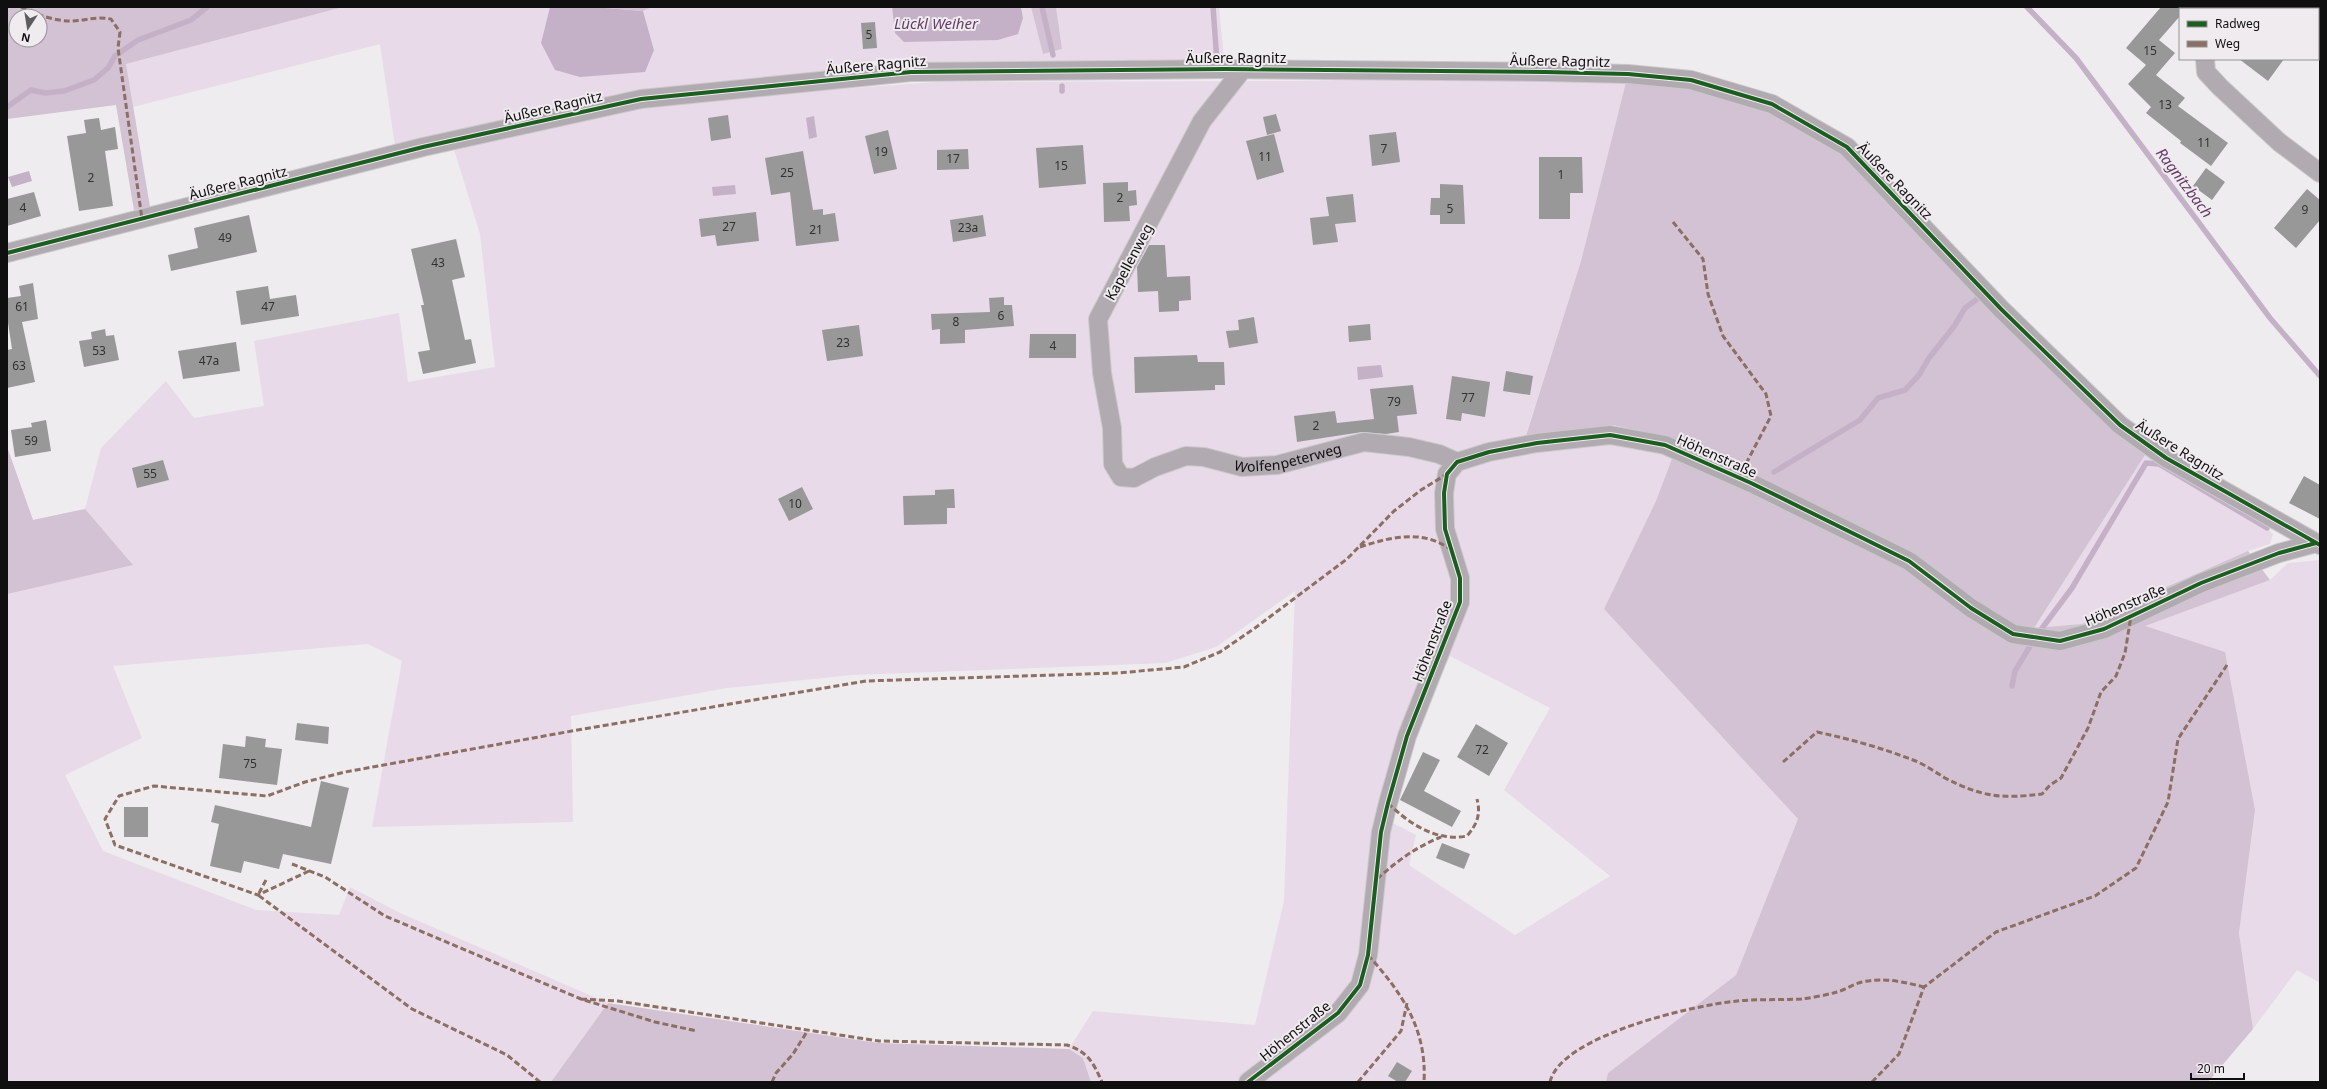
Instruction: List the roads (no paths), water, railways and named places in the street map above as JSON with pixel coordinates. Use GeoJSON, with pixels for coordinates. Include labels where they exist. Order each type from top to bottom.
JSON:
{"type":"FeatureCollection","features":[{"type":"Feature","properties":{"kind":"street"},"geometry":{"type":"LineString","coordinates":[[2205,60],[2206,72],[2220,87],[2280,142],[2320,174]]}},
{"type":"Feature","properties":{"kind":"street","name":"Äußere Ragnitz"},"geometry":{"type":"LineString","coordinates":[[7,253],[423,147],[641,99],[911,72],[1243,69],[1628,74],[1691,80],[1772,104],[1847,147],[2001,308],[2120,426],[2166,458],[2318,544]]}},
{"type":"Feature","properties":{"kind":"street","name":"Kapellenweg"},"geometry":{"type":"LineString","coordinates":[[1121,477],[1114,464],[1112,428],[1102,372],[1098,319],[1202,121],[1243,69]]}},
{"type":"Feature","properties":{"kind":"street","name":"Höhenstraße"},"geometry":{"type":"LineString","coordinates":[[1248,1082],[1338,1013],[1360,985],[1368,955],[1380,839],[1388,803],[1407,736],[1460,602],[1460,578],[1445,529],[1444,493],[1447,474],[1457,462],[1489,452],[1537,443],[1610,435],[1665,445],[1751,483],[1909,561],[1971,608],[2013,634],[2060,641],[2104,629],[2201,583],[2279,553],[2318,544]]}},
{"type":"Feature","properties":{"kind":"street","name":"Wolfenpeterweg"},"geometry":{"type":"LineString","coordinates":[[1121,477],[1134,478],[1155,467],[1186,456],[1204,457],[1242,466],[1277,466],[1364,442],[1432,452],[1457,462]]}},
{"type":"Feature","properties":{"kind":"water"},"geometry":{"type":"Polygon","coordinates":[[[550,7],[593,7],[643,11],[654,50],[645,72],[580,77],[555,70],[541,43],[550,7]]]}},
{"type":"Feature","properties":{"kind":"water","name":"Lückl Weiher"},"geometry":{"type":"Polygon","coordinates":[[[892,7],[1021,7],[1023,18],[1018,34],[998,40],[904,42],[895,33],[892,7]]]}},
{"type":"Feature","properties":{"kind":"water"},"geometry":{"type":"Polygon","coordinates":[[[814,116],[817,137],[809,139],[806,118],[814,116]]]}},
{"type":"Feature","properties":{"kind":"water"},"geometry":{"type":"Polygon","coordinates":[[[29,171],[32,181],[12,187],[8,177],[29,171]]]}},
{"type":"Feature","properties":{"kind":"water"},"geometry":{"type":"Polygon","coordinates":[[[735,185],[736,194],[713,196],[712,187],[735,185]]]}},
{"type":"Feature","properties":{"kind":"water"},"geometry":{"type":"Polygon","coordinates":[[[1381,365],[1383,377],[1358,380],[1357,367],[1381,365]]]}},
{"type":"Feature","properties":{"kind":"waterway","name":"Ragnitzbach"},"geometry":{"type":"LineString","coordinates":[[7,107],[31,90],[45,93],[64,91],[94,80],[108,68],[115,56],[138,40],[191,20],[207,7]]}},
{"type":"Feature","properties":{"kind":"waterway"},"geometry":{"type":"LineString","coordinates":[[1042,7],[1053,55]]}},
{"type":"Feature","properties":{"kind":"waterway"},"geometry":{"type":"LineString","coordinates":[[1213,7],[1217,62]]}},
{"type":"Feature","properties":{"kind":"waterway","name":"Ragnitzbach"},"geometry":{"type":"LineString","coordinates":[[2027,7],[2076,58],[2270,318],[2320,376]]}},
{"type":"Feature","properties":{"kind":"waterway"},"geometry":{"type":"LineString","coordinates":[[1062,86],[1062,91]]}},
{"type":"Feature","properties":{"kind":"waterway"},"geometry":{"type":"LineString","coordinates":[[1774,472],[1860,420],[1878,398],[1905,390],[1919,375],[1929,358],[1955,325],[1965,308],[1983,295]]}},
{"type":"Feature","properties":{"kind":"waterway"},"geometry":{"type":"LineString","coordinates":[[2040,631],[2072,588],[2146,463],[2159,464],[2267,528]]}},
{"type":"Feature","properties":{"kind":"waterway"},"geometry":{"type":"LineString","coordinates":[[2012,686],[2015,671],[2032,643]]}}]}
